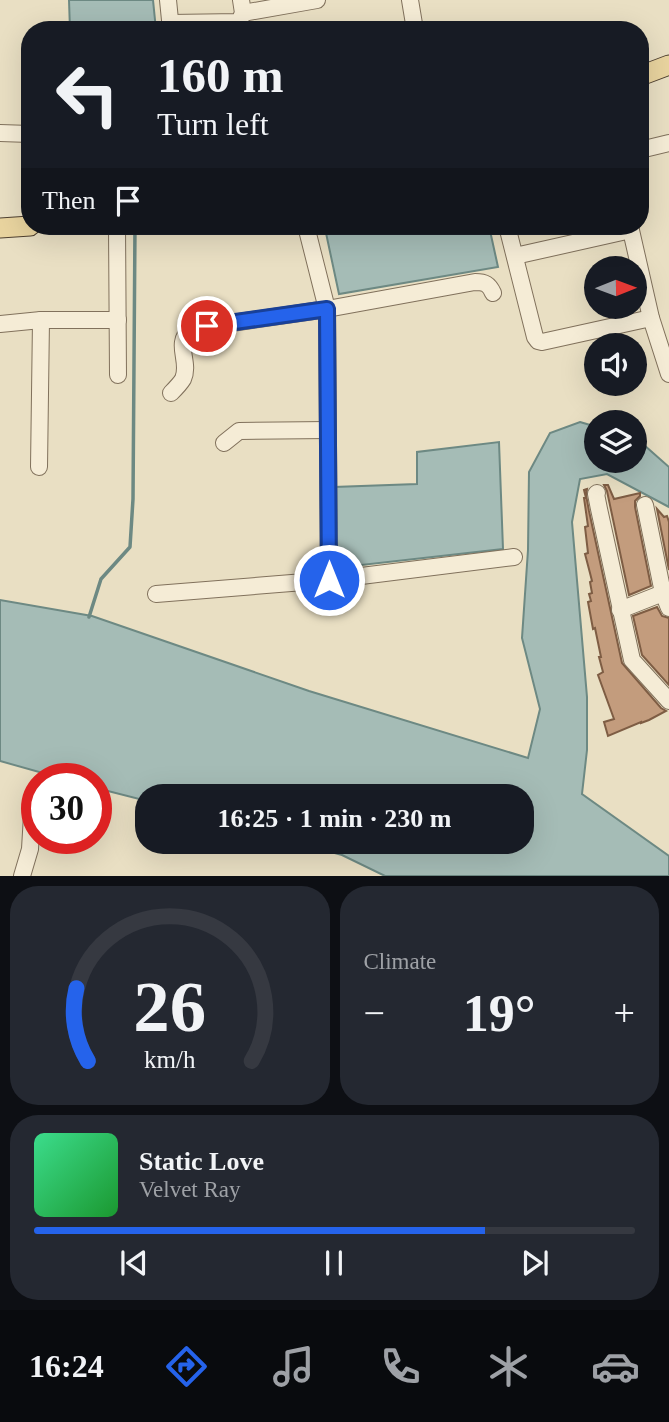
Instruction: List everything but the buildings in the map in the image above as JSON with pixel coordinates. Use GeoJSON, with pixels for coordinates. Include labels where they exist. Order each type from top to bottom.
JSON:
{"type":"FeatureCollection","features":[{"type":"Feature","properties":{"kind":"main road"},"geometry":{"type":"LineString","coordinates":[[649,73],[669,65]]}},
{"type":"Feature","properties":{"kind":"main road"},"geometry":{"type":"LineString","coordinates":[[0,228],[21,227]]}},
{"type":"Feature","properties":{"kind":"street"},"geometry":{"type":"LineString","coordinates":[[168,0],[170,21]]}},
{"type":"Feature","properties":{"kind":"street"},"geometry":{"type":"LineString","coordinates":[[242,6],[317,0]]}},
{"type":"Feature","properties":{"kind":"street"},"geometry":{"type":"LineString","coordinates":[[410,0],[414,21]]}},
{"type":"Feature","properties":{"kind":"street"},"geometry":{"type":"LineString","coordinates":[[0,133],[21,134]]}},
{"type":"Feature","properties":{"kind":"street"},"geometry":{"type":"LineString","coordinates":[[649,148],[669,143]]}},
{"type":"Feature","properties":{"kind":"street"},"geometry":{"type":"LineString","coordinates":[[117,235],[118,375]]}},
{"type":"Feature","properties":{"kind":"street"},"geometry":{"type":"LineString","coordinates":[[308,235],[327,309],[329,580]]}},
{"type":"Feature","properties":{"kind":"street"},"geometry":{"type":"LineString","coordinates":[[509,235],[538,341],[652,318]]}},
{"type":"Feature","properties":{"kind":"street"},"geometry":{"type":"LineString","coordinates":[[515,256],[601,235]]}},
{"type":"Feature","properties":{"kind":"street"},"geometry":{"type":"LineString","coordinates":[[632,235],[669,374]]}},
{"type":"Feature","properties":{"kind":"street"},"geometry":{"type":"LineString","coordinates":[[172,393],[182,381],[185,369],[181,342],[191,329],[327,309],[475,282],[484,282],[494,293]]}},
{"type":"Feature","properties":{"kind":"street"},"geometry":{"type":"LineString","coordinates":[[0,324],[41,320],[118,320]]}},
{"type":"Feature","properties":{"kind":"street"},"geometry":{"type":"LineString","coordinates":[[39,467],[41,320]]}},
{"type":"Feature","properties":{"kind":"street"},"geometry":{"type":"LineString","coordinates":[[224,443],[239,430],[328,430]]}},
{"type":"Feature","properties":{"kind":"street"},"geometry":{"type":"LineString","coordinates":[[597,494],[632,660],[669,701]]}},
{"type":"Feature","properties":{"kind":"street"},"geometry":{"type":"LineString","coordinates":[[620,610],[666,601],[645,505]]}},
{"type":"Feature","properties":{"kind":"street"},"geometry":{"type":"LineString","coordinates":[[156,594],[329,580],[514,557]]}},
{"type":"Feature","properties":{"kind":"street"},"geometry":{"type":"LineString","coordinates":[[22,876],[29,854]]}},
{"type":"Feature","properties":{"kind":"water"},"geometry":{"type":"Polygon","coordinates":[[[69,0],[153,0],[155,21],[70,21],[69,0]]]}},
{"type":"Feature","properties":{"kind":"water"},"geometry":{"type":"Polygon","coordinates":[[[326,235],[491,235],[498,267],[339,294],[326,235]]]}},
{"type":"Feature","properties":{"kind":"water"},"geometry":{"type":"Polygon","coordinates":[[[580,422],[584,423],[584,473],[647,473],[647,448],[669,467],[669,507],[607,474],[580,479],[572,522],[587,697],[587,750],[582,794],[669,856],[669,876],[385,876],[338,854],[534,854],[534,784],[135,784],[135,798],[112,792],[112,763],[21,763],[21,767],[0,761],[0,600],[92,616],[309,691],[528,758],[540,709],[522,638],[528,550],[529,472],[550,433],[580,422]]]}},
{"type":"Feature","properties":{"kind":"water"},"geometry":{"type":"Polygon","coordinates":[[[499,442],[503,549],[335,568],[334,487],[417,484],[417,452],[499,442]]]}},
{"type":"Feature","properties":{"kind":"waterway"},"geometry":{"type":"LineString","coordinates":[[89,617],[101,579],[130,547],[133,499],[135,235]]}},
{"type":"Feature","properties":{"kind":"route"},"geometry":{"type":"LineString","coordinates":[[207,326],[327,309],[329,580]]}}]}
